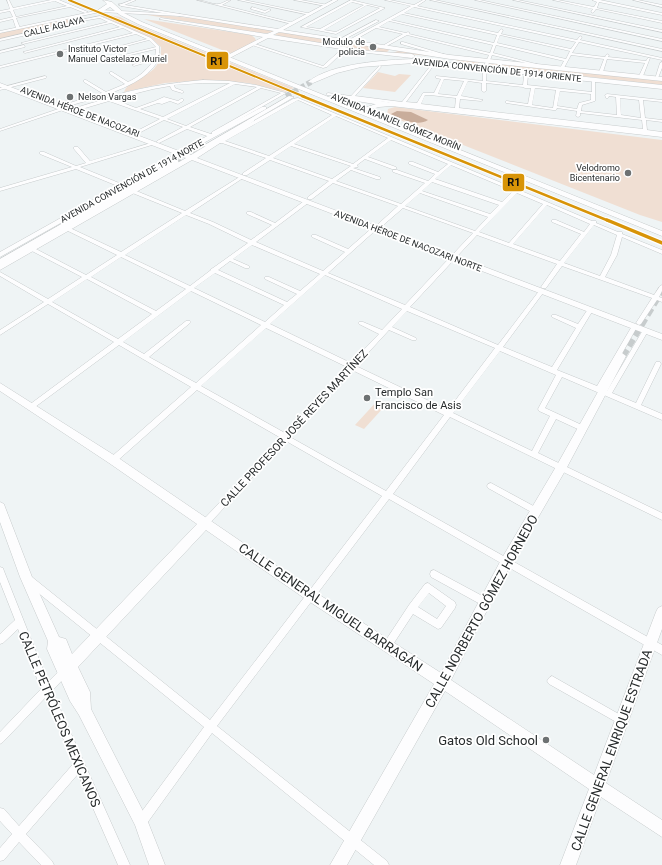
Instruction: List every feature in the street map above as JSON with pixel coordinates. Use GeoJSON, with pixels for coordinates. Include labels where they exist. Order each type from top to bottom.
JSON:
{"type":"FeatureCollection","features":[{"type":"Feature","properties":{"kind":"main road"},"geometry":{"type":"LineString","coordinates":[[110,1],[121,5],[180,15]]}},
{"type":"Feature","properties":{"kind":"main road"},"geometry":{"type":"LineString","coordinates":[[100,11],[108,7],[110,1]]}},
{"type":"Feature","properties":{"kind":"main road"},"geometry":{"type":"LineString","coordinates":[[110,1],[125,13]]}},
{"type":"Feature","properties":{"kind":"main road"},"geometry":{"type":"LineString","coordinates":[[121,5],[125,13]]}},
{"type":"Feature","properties":{"kind":"main road","name":"AVENIDA MANUEL GÓMEZ MORÍN"},"geometry":{"type":"LineString","coordinates":[[125,13],[231,58],[307,84],[363,111],[383,116],[640,220],[662,227]]}},
{"type":"Feature","properties":{"kind":"main road","name":"AVENIDA MANUEL GÓMEZ MORÍN"},"geometry":{"type":"LineString","coordinates":[[125,13],[140,23],[231,58],[307,84],[363,111],[471,157],[662,234]]}},
{"type":"Feature","properties":{"kind":"main road"},"geometry":{"type":"LineString","coordinates":[[307,84],[330,70],[358,63],[391,60],[416,61]]}},
{"type":"Feature","properties":{"kind":"main road"},"geometry":{"type":"LineString","coordinates":[[307,84],[345,73],[416,61]]}},
{"type":"Feature","properties":{"kind":"main road","name":"AVENIDA CONVENCIÓN DE 1914 ORIENTE"},"geometry":{"type":"LineString","coordinates":[[416,61],[471,68]]}},
{"type":"Feature","properties":{"kind":"main road","name":"AVENIDA CONVENCIÓN DE 1914 ORIENTE"},"geometry":{"type":"LineString","coordinates":[[416,61],[432,66],[471,68],[485,66],[526,76],[662,87]]}},
{"type":"Feature","properties":{"kind":"main road","name":"AVENIDA CONVENCIÓN DE 1914 ORIENTE"},"geometry":{"type":"LineString","coordinates":[[485,66],[500,70],[662,90]]}},
{"type":"Feature","properties":{"kind":"main road"},"geometry":{"type":"LineString","coordinates":[[331,95],[387,105],[383,116]]}},
{"type":"Feature","properties":{"kind":"main road","name":"AVENIDA CONVENCIÓN DE 1914 NORTE"},"geometry":{"type":"LineString","coordinates":[[206,143],[264,108],[289,96]]}},
{"type":"Feature","properties":{"kind":"main road","name":"AVENIDA CONVENCIÓN DE 1914 NORTE"},"geometry":{"type":"LineString","coordinates":[[206,143],[256,117],[289,96]]}},
{"type":"Feature","properties":{"kind":"main road"},"geometry":{"type":"LineString","coordinates":[[471,157],[479,156],[504,165]]}},
{"type":"Feature","properties":{"kind":"main road","name":"AVENIDA CONVENCIÓN DE 1914 NORTE"},"geometry":{"type":"LineString","coordinates":[[0,258],[173,162],[0,262]]}},
{"type":"Feature","properties":{"kind":"street"},"geometry":{"type":"LineString","coordinates":[[13,0],[8,1],[18,28]]}},
{"type":"Feature","properties":{"kind":"street"},"geometry":{"type":"LineString","coordinates":[[0,12],[55,0],[86,12],[72,17],[71,20],[100,17],[150,39],[158,47],[158,58],[146,74],[128,84],[67,108],[0,130]]}},
{"type":"Feature","properties":{"kind":"street"},"geometry":{"type":"LineString","coordinates":[[121,5],[135,0]]}},
{"type":"Feature","properties":{"kind":"street"},"geometry":{"type":"LineString","coordinates":[[198,0],[292,23]]}},
{"type":"Feature","properties":{"kind":"street"},"geometry":{"type":"LineString","coordinates":[[220,5],[230,0]]}},
{"type":"Feature","properties":{"kind":"street"},"geometry":{"type":"LineString","coordinates":[[239,0],[310,14]]}},
{"type":"Feature","properties":{"kind":"street"},"geometry":{"type":"LineString","coordinates":[[296,0],[326,5]]}},
{"type":"Feature","properties":{"kind":"street"},"geometry":{"type":"LineString","coordinates":[[231,58],[271,37],[279,30],[336,0]]}},
{"type":"Feature","properties":{"kind":"street"},"geometry":{"type":"LineString","coordinates":[[386,0],[662,60]]}},
{"type":"Feature","properties":{"kind":"street"},"geometry":{"type":"LineString","coordinates":[[386,16],[416,0]]}},
{"type":"Feature","properties":{"kind":"street"},"geometry":{"type":"LineString","coordinates":[[350,40],[425,0]]}},
{"type":"Feature","properties":{"kind":"street"},"geometry":{"type":"LineString","coordinates":[[431,0],[662,50]]}},
{"type":"Feature","properties":{"kind":"street"},"geometry":{"type":"LineString","coordinates":[[476,0],[662,40]]}},
{"type":"Feature","properties":{"kind":"street"},"geometry":{"type":"LineString","coordinates":[[514,0],[662,31]]}},
{"type":"Feature","properties":{"kind":"street"},"geometry":{"type":"LineString","coordinates":[[484,91],[485,66],[503,25],[538,0]]}},
{"type":"Feature","properties":{"kind":"street"},"geometry":{"type":"LineString","coordinates":[[554,0],[662,22]]}},
{"type":"Feature","properties":{"kind":"street"},"geometry":{"type":"LineString","coordinates":[[593,0],[662,14]]}},
{"type":"Feature","properties":{"kind":"street"},"geometry":{"type":"LineString","coordinates":[[634,0],[662,6]]}},
{"type":"Feature","properties":{"kind":"street"},"geometry":{"type":"LineString","coordinates":[[352,1],[366,4],[383,8],[336,33],[302,28],[352,1]]}},
{"type":"Feature","properties":{"kind":"street"},"geometry":{"type":"LineString","coordinates":[[562,68],[578,42],[594,8],[599,1]]}},
{"type":"Feature","properties":{"kind":"street"},"geometry":{"type":"LineString","coordinates":[[385,46],[460,3]]}},
{"type":"Feature","properties":{"kind":"street"},"geometry":{"type":"LineString","coordinates":[[321,30],[366,4]]}},
{"type":"Feature","properties":{"kind":"street"},"geometry":{"type":"LineString","coordinates":[[0,21],[70,6]]}},
{"type":"Feature","properties":{"kind":"street"},"geometry":{"type":"LineString","coordinates":[[256,6],[252,8],[265,12],[269,10],[285,13],[288,12]]}},
{"type":"Feature","properties":{"kind":"street","name":"CALLE AGLAYA"},"geometry":{"type":"LineString","coordinates":[[64,25],[100,11],[125,13]]}},
{"type":"Feature","properties":{"kind":"street"},"geometry":{"type":"LineString","coordinates":[[125,13],[197,17],[476,60],[485,66],[540,66],[659,78],[662,63]]}},
{"type":"Feature","properties":{"kind":"street"},"geometry":{"type":"LineString","coordinates":[[125,13],[345,48],[416,61]]}},
{"type":"Feature","properties":{"kind":"street","name":"CALLE AGLAYA"},"geometry":{"type":"LineString","coordinates":[[0,32],[72,17],[125,13]]}},
{"type":"Feature","properties":{"kind":"street"},"geometry":{"type":"LineString","coordinates":[[402,13],[499,34],[571,52],[606,58],[647,62]]}},
{"type":"Feature","properties":{"kind":"street"},"geometry":{"type":"LineString","coordinates":[[272,19],[279,16]]}},
{"type":"Feature","properties":{"kind":"street"},"geometry":{"type":"LineString","coordinates":[[189,24],[189,20],[197,17]]}},
{"type":"Feature","properties":{"kind":"street"},"geometry":{"type":"LineString","coordinates":[[342,39],[379,20]]}},
{"type":"Feature","properties":{"kind":"street"},"geometry":{"type":"LineString","coordinates":[[389,20],[566,60]]}},
{"type":"Feature","properties":{"kind":"street"},"geometry":{"type":"LineString","coordinates":[[0,52],[111,22]]}},
{"type":"Feature","properties":{"kind":"street"},"geometry":{"type":"LineString","coordinates":[[348,27],[357,31]]}},
{"type":"Feature","properties":{"kind":"street"},"geometry":{"type":"LineString","coordinates":[[376,27],[540,66]]}},
{"type":"Feature","properties":{"kind":"street","name":"CALLE AGLAYA"},"geometry":{"type":"LineString","coordinates":[[0,40],[49,28]]}},
{"type":"Feature","properties":{"kind":"street"},"geometry":{"type":"LineString","coordinates":[[25,52],[124,28]]}},
{"type":"Feature","properties":{"kind":"street"},"geometry":{"type":"LineString","coordinates":[[343,29],[365,33]]}},
{"type":"Feature","properties":{"kind":"street"},"geometry":{"type":"LineString","coordinates":[[244,32],[257,37],[258,39],[256,44]]}},
{"type":"Feature","properties":{"kind":"street"},"geometry":{"type":"LineString","coordinates":[[0,67],[136,33]]}},
{"type":"Feature","properties":{"kind":"street"},"geometry":{"type":"LineString","coordinates":[[19,35],[28,60]]}},
{"type":"Feature","properties":{"kind":"street"},"geometry":{"type":"LineString","coordinates":[[111,49],[150,39]]}},
{"type":"Feature","properties":{"kind":"street"},"geometry":{"type":"LineString","coordinates":[[402,43],[432,53]]}},
{"type":"Feature","properties":{"kind":"street"},"geometry":{"type":"LineString","coordinates":[[256,44],[323,67],[326,66],[345,48]]}},
{"type":"Feature","properties":{"kind":"street"},"geometry":{"type":"LineString","coordinates":[[122,56],[158,47]]}},
{"type":"Feature","properties":{"kind":"street"},"geometry":{"type":"LineString","coordinates":[[386,55],[395,48]]}},
{"type":"Feature","properties":{"kind":"street"},"geometry":{"type":"LineString","coordinates":[[601,72],[609,48]]}},
{"type":"Feature","properties":{"kind":"street"},"geometry":{"type":"LineString","coordinates":[[641,76],[650,57]]}},
{"type":"Feature","properties":{"kind":"street"},"geometry":{"type":"LineString","coordinates":[[146,74],[134,65],[158,58]]}},
{"type":"Feature","properties":{"kind":"street"},"geometry":{"type":"LineString","coordinates":[[353,96],[380,66]]}},
{"type":"Feature","properties":{"kind":"street"},"geometry":{"type":"LineString","coordinates":[[404,102],[432,66]]}},
{"type":"Feature","properties":{"kind":"street"},"geometry":{"type":"LineString","coordinates":[[111,73],[128,84]]}},
{"type":"Feature","properties":{"kind":"street"},"geometry":{"type":"LineString","coordinates":[[525,87],[526,76]]}},
{"type":"Feature","properties":{"kind":"street"},"geometry":{"type":"LineString","coordinates":[[4,87],[45,77]]}},
{"type":"Feature","properties":{"kind":"street"},"geometry":{"type":"LineString","coordinates":[[437,77],[593,94],[607,97],[662,101]]}},
{"type":"Feature","properties":{"kind":"street"},"geometry":{"type":"LineString","coordinates":[[431,94],[443,78]]}},
{"type":"Feature","properties":{"kind":"street"},"geometry":{"type":"LineString","coordinates":[[454,110],[466,80]]}},
{"type":"Feature","properties":{"kind":"street"},"geometry":{"type":"LineString","coordinates":[[85,81],[105,92]]}},
{"type":"Feature","properties":{"kind":"street"},"geometry":{"type":"LineString","coordinates":[[67,108],[108,99],[138,90],[172,84],[204,81],[261,87],[289,96],[392,138],[662,252]]}},
{"type":"Feature","properties":{"kind":"street","name":"AVENIDA HÉROE DE NACOZARI"},"geometry":{"type":"LineString","coordinates":[[0,82],[4,87],[136,133],[156,143]]}},
{"type":"Feature","properties":{"kind":"street"},"geometry":{"type":"LineString","coordinates":[[578,123],[578,111],[581,103],[593,101],[594,82]]}},
{"type":"Feature","properties":{"kind":"street"},"geometry":{"type":"LineString","coordinates":[[184,83],[193,86]]}},
{"type":"Feature","properties":{"kind":"street"},"geometry":{"type":"LineString","coordinates":[[136,133],[234,83]]}},
{"type":"Feature","properties":{"kind":"street"},"geometry":{"type":"LineString","coordinates":[[172,84],[173,89],[182,92]]}},
{"type":"Feature","properties":{"kind":"street"},"geometry":{"type":"LineString","coordinates":[[0,190],[156,143],[261,87]]}},
{"type":"Feature","properties":{"kind":"street"},"geometry":{"type":"LineString","coordinates":[[529,105],[533,88]]}},
{"type":"Feature","properties":{"kind":"street"},"geometry":{"type":"LineString","coordinates":[[555,107],[558,90]]}},
{"type":"Feature","properties":{"kind":"street"},"geometry":{"type":"LineString","coordinates":[[419,104],[424,94],[481,100]]}},
{"type":"Feature","properties":{"kind":"street"},"geometry":{"type":"LineString","coordinates":[[157,95],[178,103],[182,100]]}},
{"type":"Feature","properties":{"kind":"street"},"geometry":{"type":"LineString","coordinates":[[331,95],[353,96],[454,110],[645,131],[662,135]]}},
{"type":"Feature","properties":{"kind":"street"},"geometry":{"type":"LineString","coordinates":[[108,99],[186,127],[206,143],[289,96]]}},
{"type":"Feature","properties":{"kind":"street","name":"AVENIDA CONVENCIÓN DE 1914 NORTE"},"geometry":{"type":"LineString","coordinates":[[0,255],[182,152],[206,143],[222,141],[289,96]]}},
{"type":"Feature","properties":{"kind":"street"},"geometry":{"type":"LineString","coordinates":[[618,97],[619,116]]}},
{"type":"Feature","properties":{"kind":"street"},"geometry":{"type":"LineString","coordinates":[[137,109],[157,102],[162,98]]}},
{"type":"Feature","properties":{"kind":"street"},"geometry":{"type":"LineString","coordinates":[[157,102],[164,103],[168,101],[168,99]]}},
{"type":"Feature","properties":{"kind":"street"},"geometry":{"type":"LineString","coordinates":[[641,99],[645,131]]}},
{"type":"Feature","properties":{"kind":"street"},"geometry":{"type":"LineString","coordinates":[[502,114],[506,103],[553,109],[555,107],[662,121]]}},
{"type":"Feature","properties":{"kind":"street"},"geometry":{"type":"LineString","coordinates":[[363,111],[387,105],[454,110],[502,114],[662,135]]}},
{"type":"Feature","properties":{"kind":"street"},"geometry":{"type":"LineString","coordinates":[[387,105],[662,135]]}},
{"type":"Feature","properties":{"kind":"street","name":"AVENIDA HÉROE DE NACOZARI"},"geometry":{"type":"LineString","coordinates":[[67,108],[156,143]]}},
{"type":"Feature","properties":{"kind":"street"},"geometry":{"type":"LineString","coordinates":[[0,334],[335,115]]}},
{"type":"Feature","properties":{"kind":"street"},"geometry":{"type":"LineString","coordinates":[[31,407],[274,224],[392,138]]}},
{"type":"Feature","properties":{"kind":"street"},"geometry":{"type":"LineString","coordinates":[[222,141],[662,300]]}},
{"type":"Feature","properties":{"kind":"street","name":"AVENIDA HÉROE DE NACOZARI NORTE"},"geometry":{"type":"LineString","coordinates":[[156,143],[543,289],[636,325],[645,331],[662,337]]}},
{"type":"Feature","properties":{"kind":"street","name":"AVENIDA CONVENCIÓN DE 1914 NORTE"},"geometry":{"type":"LineString","coordinates":[[0,268],[132,191],[194,157],[206,143]]}},
{"type":"Feature","properties":{"kind":"street"},"geometry":{"type":"LineString","coordinates":[[290,144],[354,167],[378,178]]}},
{"type":"Feature","properties":{"kind":"street"},"geometry":{"type":"LineString","coordinates":[[76,148],[89,163]]}},
{"type":"Feature","properties":{"kind":"street"},"geometry":{"type":"LineString","coordinates":[[42,153],[122,186]]}},
{"type":"Feature","properties":{"kind":"street"},"geometry":{"type":"LineString","coordinates":[[366,158],[430,182],[502,204]]}},
{"type":"Feature","properties":{"kind":"street"},"geometry":{"type":"LineString","coordinates":[[411,163],[439,174]]}},
{"type":"Feature","properties":{"kind":"street"},"geometry":{"type":"LineString","coordinates":[[113,460],[451,163]]}},
{"type":"Feature","properties":{"kind":"street","name":"CALLE PROFESOR JOSÉ REYES MARTÍNEZ"},"geometry":{"type":"LineString","coordinates":[[0,739],[46,689],[99,636],[502,204],[517,190]]}},
{"type":"Feature","properties":{"kind":"street"},"geometry":{"type":"LineString","coordinates":[[132,191],[211,223],[251,242],[662,417]]}},
{"type":"Feature","properties":{"kind":"street"},"geometry":{"type":"LineString","coordinates":[[419,191],[491,216]]}},
{"type":"Feature","properties":{"kind":"street"},"geometry":{"type":"LineString","coordinates":[[510,245],[546,202]]}},
{"type":"Feature","properties":{"kind":"street"},"geometry":{"type":"LineString","coordinates":[[249,213],[274,224]]}},
{"type":"Feature","properties":{"kind":"street"},"geometry":{"type":"LineString","coordinates":[[554,221],[585,234]]}},
{"type":"Feature","properties":{"kind":"street"},"geometry":{"type":"LineString","coordinates":[[141,822],[211,726],[312,596],[499,348],[561,263],[594,222]]}},
{"type":"Feature","properties":{"kind":"street"},"geometry":{"type":"LineString","coordinates":[[68,229],[662,517]]}},
{"type":"Feature","properties":{"kind":"street"},"geometry":{"type":"LineString","coordinates":[[602,278],[614,255],[620,233]]}},
{"type":"Feature","properties":{"kind":"street"},"geometry":{"type":"LineString","coordinates":[[314,236],[349,252]]}},
{"type":"Feature","properties":{"kind":"street"},"geometry":{"type":"LineString","coordinates":[[32,250],[156,313]]}},
{"type":"Feature","properties":{"kind":"street"},"geometry":{"type":"LineString","coordinates":[[228,259],[247,267]]}},
{"type":"Feature","properties":{"kind":"street"},"geometry":{"type":"LineString","coordinates":[[213,270],[288,305]]}},
{"type":"Feature","properties":{"kind":"street"},"geometry":{"type":"LineString","coordinates":[[0,274],[195,387],[388,494],[656,646]]}},
{"type":"Feature","properties":{"kind":"street"},"geometry":{"type":"LineString","coordinates":[[267,278],[301,294]]}},
{"type":"Feature","properties":{"kind":"street","name":"CALLE NORBERTO GÓMEZ HORNEDO"},"geometry":{"type":"LineString","coordinates":[[603,392],[636,325],[662,287]]}},
{"type":"Feature","properties":{"kind":"street","name":"AVENIDA HÉROE DE NACOZARI NORTE"},"geometry":{"type":"LineString","coordinates":[[543,289],[590,310],[662,332]]}},
{"type":"Feature","properties":{"kind":"street"},"geometry":{"type":"LineString","coordinates":[[552,370],[590,310]]}},
{"type":"Feature","properties":{"kind":"street"},"geometry":{"type":"LineString","coordinates":[[554,316],[580,327]]}},
{"type":"Feature","properties":{"kind":"street"},"geometry":{"type":"LineString","coordinates":[[145,357],[188,322]]}},
{"type":"Feature","properties":{"kind":"street"},"geometry":{"type":"LineString","coordinates":[[361,323],[383,333]]}},
{"type":"Feature","properties":{"kind":"street"},"geometry":{"type":"LineString","coordinates":[[388,327],[414,339]]}},
{"type":"Feature","properties":{"kind":"street","name":"CALLE NORBERTO GÓMEZ HORNEDO"},"geometry":{"type":"LineString","coordinates":[[603,392],[645,331]]}},
{"type":"Feature","properties":{"kind":"street","name":"CALLE NORBERTO GÓMEZ HORNEDO"},"geometry":{"type":"LineString","coordinates":[[338,865],[443,682],[506,562],[561,468],[622,356]]}},
{"type":"Feature","properties":{"kind":"street"},"geometry":{"type":"LineString","coordinates":[[637,407],[658,364]]}},
{"type":"Feature","properties":{"kind":"street"},"geometry":{"type":"LineString","coordinates":[[560,374],[541,408],[543,411],[582,428]]}},
{"type":"Feature","properties":{"kind":"street","name":"CALLE GENERAL MIGUEL BARRAGÁN"},"geometry":{"type":"LineString","coordinates":[[0,386],[113,460],[171,501],[206,522],[312,596],[662,829]]}},
{"type":"Feature","properties":{"kind":"street"},"geometry":{"type":"LineString","coordinates":[[533,455],[554,416]]}},
{"type":"Feature","properties":{"kind":"street"},"geometry":{"type":"LineString","coordinates":[[491,486],[536,511]]}},
{"type":"Feature","properties":{"kind":"street","name":"CALLE PETRÓLEOS MEXICANOS"},"geometry":{"type":"LineString","coordinates":[[0,507],[26,577],[54,641],[53,649],[68,668],[75,696],[84,710],[141,822],[157,865]]}},
{"type":"Feature","properties":{"kind":"street","name":"CALLE PETRÓLEOS MEXICANOS"},"geometry":{"type":"LineString","coordinates":[[0,571],[46,689],[124,865]]}},
{"type":"Feature","properties":{"kind":"street"},"geometry":{"type":"LineString","coordinates":[[434,574],[485,602]]}},
{"type":"Feature","properties":{"kind":"street"},"geometry":{"type":"LineString","coordinates":[[26,577],[382,865]]}},
{"type":"Feature","properties":{"kind":"street"},"geometry":{"type":"LineString","coordinates":[[387,646],[412,608],[428,587],[452,605],[438,625],[412,608]]}},
{"type":"Feature","properties":{"kind":"street","name":"CALLE GENERAL ENRIQUE ESTRADA"},"geometry":{"type":"LineString","coordinates":[[568,865],[622,720],[656,646],[662,612]]}},
{"type":"Feature","properties":{"kind":"street"},"geometry":{"type":"LineString","coordinates":[[0,640],[19,622]]}},
{"type":"Feature","properties":{"kind":"street"},"geometry":{"type":"LineString","coordinates":[[552,681],[622,720]]}},
{"type":"Feature","properties":{"kind":"street"},"geometry":{"type":"LineString","coordinates":[[0,856],[80,765]]}},
{"type":"Feature","properties":{"kind":"street"},"geometry":{"type":"LineString","coordinates":[[0,814],[48,865]]}},
{"type":"Feature","properties":{"kind":"shaded area"},"geometry":{"type":"Polygon","coordinates":[[[135,13],[222,22],[273,30],[273,32],[263,34],[135,13]]]}},
{"type":"Feature","properties":{"kind":"shaded area"},"geometry":{"type":"Polygon","coordinates":[[[109,15],[120,17],[129,22],[294,88],[286,92],[248,83],[206,80],[165,83],[124,92],[128,86],[152,71],[157,65],[160,58],[161,47],[149,37],[101,16],[109,15]]]}},
{"type":"Feature","properties":{"kind":"shaded area"},"geometry":{"type":"Polygon","coordinates":[[[66,19],[72,22],[0,39],[0,33],[66,19]]]}},
{"type":"Feature","properties":{"kind":"shaded area"},"geometry":{"type":"Polygon","coordinates":[[[144,19],[251,35],[256,41],[232,54],[144,19]]]}},
{"type":"Feature","properties":{"kind":"shaded area"},"geometry":{"type":"Polygon","coordinates":[[[281,32],[390,49],[387,52],[378,52],[279,37],[275,34],[281,32]]]}},
{"type":"Feature","properties":{"kind":"shaded area"},"geometry":{"type":"Polygon","coordinates":[[[401,50],[480,63],[469,65],[446,58],[392,53],[401,50]]]}},
{"type":"Feature","properties":{"kind":"shaded area"},"geometry":{"type":"Polygon","coordinates":[[[488,62],[662,80],[662,85],[498,67],[487,64],[488,62]]]}},
{"type":"Feature","properties":{"kind":"shaded area"},"geometry":{"type":"Polygon","coordinates":[[[378,72],[395,76],[399,74],[411,75],[395,92],[363,88],[378,72]]]}},
{"type":"Feature","properties":{"kind":"shaded area"},"geometry":{"type":"Polygon","coordinates":[[[395,107],[662,140],[662,222],[640,215],[387,115],[388,109],[395,107]]]}},
{"type":"Feature","properties":{"kind":"shaded area"},"geometry":{"type":"Polygon","coordinates":[[[397,111],[411,112],[428,120],[419,123],[404,120],[391,114],[397,111]]]}},
{"type":"Feature","properties":{"kind":"shaded area"},"geometry":{"type":"Polygon","coordinates":[[[378,400],[383,403],[381,405],[384,407],[364,429],[355,425],[378,400]]]}},
{"type":"Feature","properties":{"kind":"tunnel"},"geometry":{"type":"LineString","coordinates":[[286,96],[311,82]]}},
{"type":"Feature","properties":{"kind":"tunnel"},"geometry":{"type":"LineString","coordinates":[[175,163],[206,146]]}},
{"type":"Feature","properties":{"kind":"tunnel"},"geometry":{"type":"LineString","coordinates":[[622,356],[662,289]]}},
{"type":"Feature","properties":{"kind":"transit line","name":"R1"},"geometry":{"type":"LineString","coordinates":[[69,0],[662,243]]}},
{"type":"Feature","properties":{"kind":"place","name":"Modulo de policia"},"geometry":{"type":"Point","coordinates":[373,47]}},
{"type":"Feature","properties":{"kind":"place","name":"Instituto Victor Manuel Castelazo Muriel"},"geometry":{"type":"Point","coordinates":[60,54]}},
{"type":"Feature","properties":{"kind":"place","name":"Nelson Vargas"},"geometry":{"type":"Point","coordinates":[70,97]}},
{"type":"Feature","properties":{"kind":"place","name":"Velodromo Bicentenario"},"geometry":{"type":"Point","coordinates":[628,173]}},
{"type":"Feature","properties":{"kind":"place","name":"Templo San Francisco de Asis"},"geometry":{"type":"Point","coordinates":[367,398]}},
{"type":"Feature","properties":{"kind":"place","name":"Gatos Old School"},"geometry":{"type":"Point","coordinates":[546,740]}}]}
